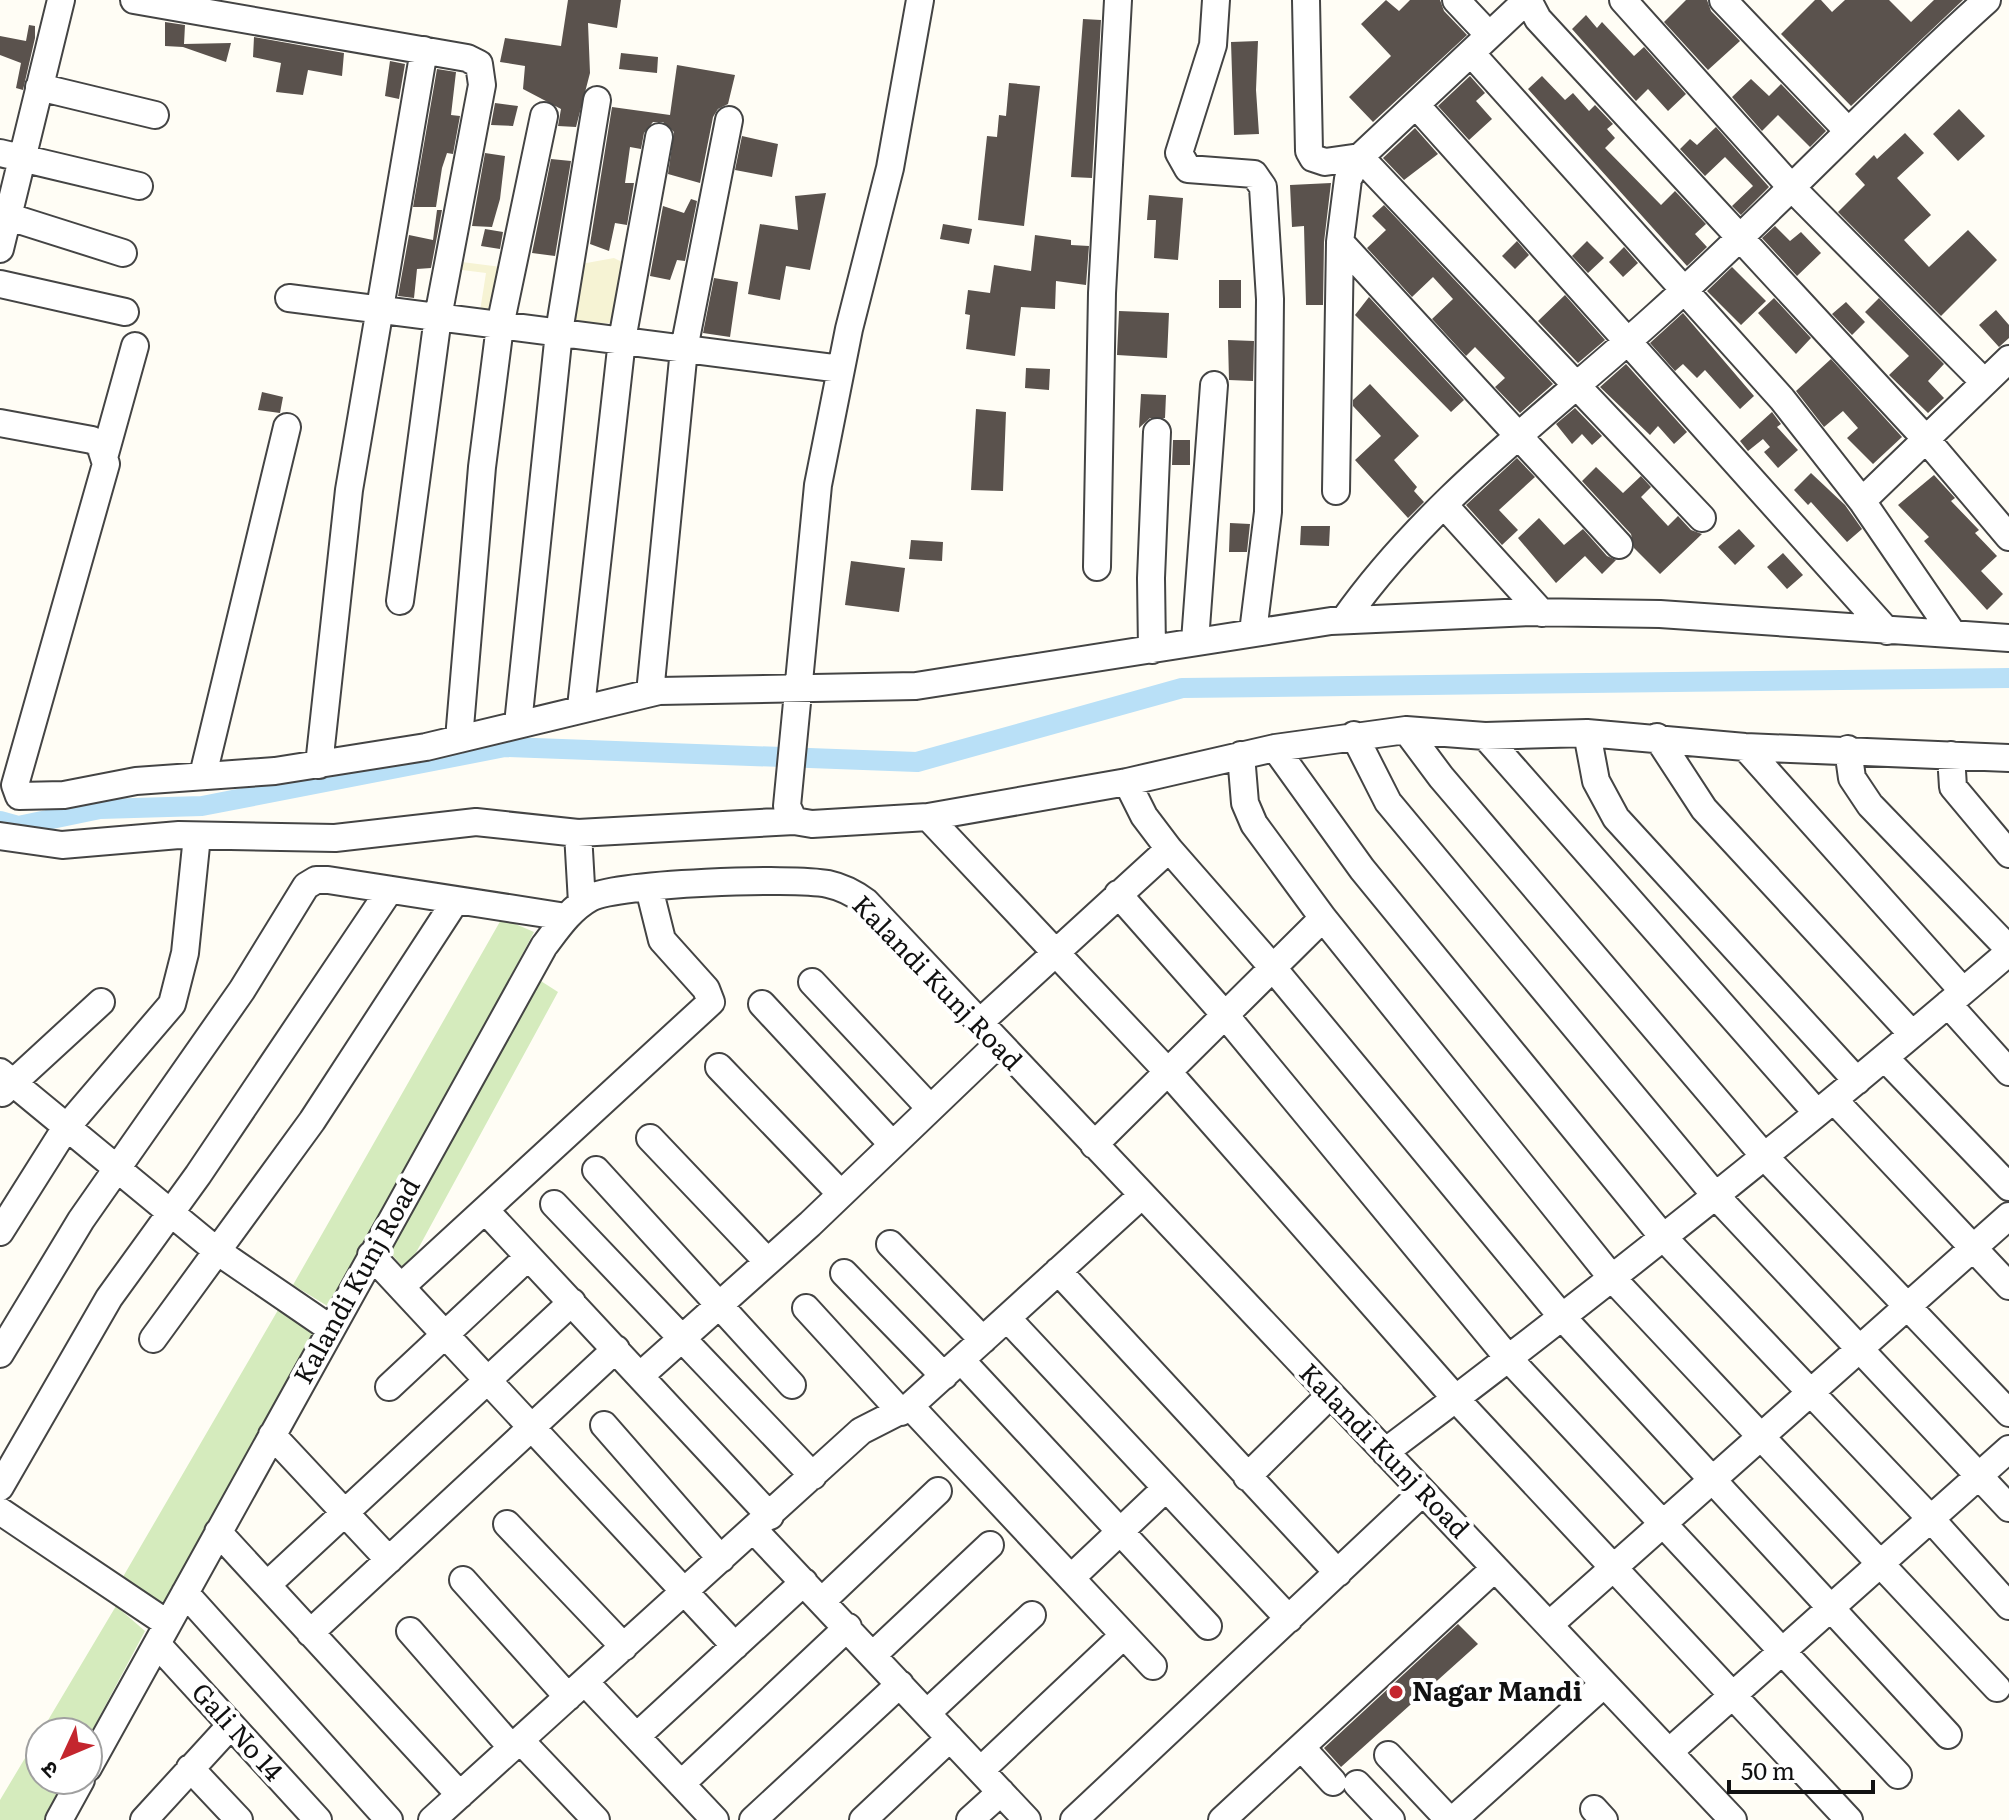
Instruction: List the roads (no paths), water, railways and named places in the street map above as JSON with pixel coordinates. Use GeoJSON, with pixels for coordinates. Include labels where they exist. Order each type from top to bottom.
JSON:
{"type":"FeatureCollection","features":[{"type":"Feature","properties":{"kind":"street"},"geometry":{"type":"LineString","coordinates":[[0,249],[11,155],[39,87],[61,0]]}},
{"type":"Feature","properties":{"kind":"street"},"geometry":{"type":"LineString","coordinates":[[134,0],[474,60],[483,73],[438,317],[400,601]]}},
{"type":"Feature","properties":{"kind":"street"},"geometry":{"type":"LineString","coordinates":[[794,821],[787,806],[818,485],[841,369],[890,168],[920,0]]}},
{"type":"Feature","properties":{"kind":"street"},"geometry":{"type":"LineString","coordinates":[[1097,567],[1102,293],[1118,0]]}},
{"type":"Feature","properties":{"kind":"street"},"geometry":{"type":"LineString","coordinates":[[1216,0],[1213,45],[1179,153],[1188,169],[1254,174],[1263,187],[1270,299],[1268,512],[1253,632]]}},
{"type":"Feature","properties":{"kind":"street"},"geometry":{"type":"LineString","coordinates":[[1306,0],[1309,151],[1320,162],[1360,157]]}},
{"type":"Feature","properties":{"kind":"street"},"geometry":{"type":"LineString","coordinates":[[1456,0],[1480,44],[1685,289],[1782,399],[1862,501],[1953,634]]}},
{"type":"Feature","properties":{"kind":"street"},"geometry":{"type":"LineString","coordinates":[[1336,491],[1340,242],[1348,179],[1360,157],[1528,0],[1538,19],[2006,526]]}},
{"type":"Feature","properties":{"kind":"street"},"geometry":{"type":"LineString","coordinates":[[1623,0],[1791,187],[1984,382]]}},
{"type":"Feature","properties":{"kind":"street"},"geometry":{"type":"LineString","coordinates":[[1723,0],[1848,131]]}},
{"type":"Feature","properties":{"kind":"street"},"geometry":{"type":"LineString","coordinates":[[1344,620],[1378,573],[1445,506],[1685,289],[1987,0]]}},
{"type":"Feature","properties":{"kind":"street"},"geometry":{"type":"LineString","coordinates":[[1998,0],[2009,8]]}},
{"type":"Feature","properties":{"kind":"street"},"geometry":{"type":"LineString","coordinates":[[319,765],[349,490],[424,50]]}},
{"type":"Feature","properties":{"kind":"street"},"geometry":{"type":"LineString","coordinates":[[39,87],[155,115]]}},
{"type":"Feature","properties":{"kind":"street"},"geometry":{"type":"LineString","coordinates":[[518,724],[559,332],[597,100]]}},
{"type":"Feature","properties":{"kind":"street"},"geometry":{"type":"LineString","coordinates":[[1416,105],[1630,340],[1887,631]]}},
{"type":"Feature","properties":{"kind":"street"},"geometry":{"type":"LineString","coordinates":[[459,739],[482,467],[500,326],[544,116]]}},
{"type":"Feature","properties":{"kind":"street"},"geometry":{"type":"LineString","coordinates":[[650,693],[684,349],[729,120]]}},
{"type":"Feature","properties":{"kind":"street"},"geometry":{"type":"LineString","coordinates":[[581,707],[622,340],[659,137]]}},
{"type":"Feature","properties":{"kind":"street"},"geometry":{"type":"LineString","coordinates":[[11,155],[139,186]]}},
{"type":"Feature","properties":{"kind":"street"},"geometry":{"type":"LineString","coordinates":[[1360,157],[1702,518]]}},
{"type":"Feature","properties":{"kind":"street"},"geometry":{"type":"LineString","coordinates":[[4,215],[123,253]]}},
{"type":"Feature","properties":{"kind":"street"},"geometry":{"type":"LineString","coordinates":[[1340,242],[1619,545]]}},
{"type":"Feature","properties":{"kind":"street"},"geometry":{"type":"LineString","coordinates":[[0,284],[125,312]]}},
{"type":"Feature","properties":{"kind":"street"},"geometry":{"type":"LineString","coordinates":[[289,298],[841,369]]}},
{"type":"Feature","properties":{"kind":"street"},"geometry":{"type":"LineString","coordinates":[[135,346],[105,454],[106,464],[15,791],[27,797],[53,796],[136,781],[319,765],[459,739],[581,707],[650,693],[743,688],[798,691],[916,686],[1344,620],[1542,613],[1732,618],[2009,638]]}},
{"type":"Feature","properties":{"kind":"street"},"geometry":{"type":"LineString","coordinates":[[1862,501],[2009,359]]}},
{"type":"Feature","properties":{"kind":"street"},"geometry":{"type":"LineString","coordinates":[[1195,641],[1214,385]]}},
{"type":"Feature","properties":{"kind":"street"},"geometry":{"type":"LineString","coordinates":[[0,423],[92,440],[105,454]]}},
{"type":"Feature","properties":{"kind":"street"},"geometry":{"type":"LineString","coordinates":[[203,775],[287,427]]}},
{"type":"Feature","properties":{"kind":"street"},"geometry":{"type":"LineString","coordinates":[[1152,650],[1151,578],[1157,432]]}},
{"type":"Feature","properties":{"kind":"street"},"geometry":{"type":"LineString","coordinates":[[1445,506],[1542,613]]}},
{"type":"Feature","properties":{"kind":"street"},"geometry":{"type":"LineString","coordinates":[[1406,730],[1441,777],[1764,1156],[2009,1413]]}},
{"type":"Feature","properties":{"kind":"street"},"geometry":{"type":"LineString","coordinates":[[0,836],[62,845],[197,836],[335,838],[476,822],[578,833],[928,817],[1127,782],[1275,748],[1406,730],[1485,736],[1587,733],[1745,747],[2009,758]]}},
{"type":"Feature","properties":{"kind":"street"},"geometry":{"type":"LineString","coordinates":[[1587,733],[1596,781],[1616,818],[1857,1081]]}},
{"type":"Feature","properties":{"kind":"street"},"geometry":{"type":"LineString","coordinates":[[1354,735],[1388,802],[1715,1195],[2009,1508]]}},
{"type":"Feature","properties":{"kind":"street"},"geometry":{"type":"LineString","coordinates":[[1485,736],[1825,1106],[2009,1286]]}},
{"type":"Feature","properties":{"kind":"street"},"geometry":{"type":"LineString","coordinates":[[1657,737],[1704,809],[1912,1034]]}},
{"type":"Feature","properties":{"kind":"street"},"geometry":{"type":"LineString","coordinates":[[1745,747],[1956,997],[2009,1072]]}},
{"type":"Feature","properties":{"kind":"street"},"geometry":{"type":"LineString","coordinates":[[1275,748],[1362,869],[1663,1237],[1812,1391],[2009,1606]]}},
{"type":"Feature","properties":{"kind":"street"},"geometry":{"type":"LineString","coordinates":[[1385,1452],[1563,1318],[2007,958],[1870,805],[1852,778],[1848,749]]}},
{"type":"Feature","properties":{"kind":"street"},"geometry":{"type":"LineString","coordinates":[[1241,755],[1243,791],[1249,815],[1323,918],[1612,1278],[1997,1688]]}},
{"type":"Feature","properties":{"kind":"street"},"geometry":{"type":"LineString","coordinates":[[1951,755],[1953,787],[2009,854]]}},
{"type":"Feature","properties":{"kind":"street"},"geometry":{"type":"LineString","coordinates":[[1127,782],[1144,816],[1169,849],[1273,968],[1563,1318],[1948,1735]]}},
{"type":"Feature","properties":{"kind":"street"},"geometry":{"type":"LineString","coordinates":[[928,817],[1168,1072],[1456,1399],[1849,1820]]}},
{"type":"Feature","properties":{"kind":"street"},"geometry":{"type":"LineString","coordinates":[[0,1354],[116,1169],[242,990],[306,886],[316,880],[328,880],[456,900],[574,910],[578,833]]}},
{"type":"Feature","properties":{"kind":"street"},"geometry":{"type":"LineString","coordinates":[[0,1232],[65,1129],[172,1004],[185,953],[197,836]]}},
{"type":"Feature","properties":{"kind":"street"},"geometry":{"type":"LineString","coordinates":[[979,1023],[1169,849]]}},
{"type":"Feature","properties":{"kind":"street","name":"Kalandi Kunj Road"},"geometry":{"type":"LineString","coordinates":[[104,1739],[544,946],[574,910],[609,891],[751,881],[825,884],[843,889],[866,902],[1733,1820]]}},
{"type":"Feature","properties":{"kind":"street"},"geometry":{"type":"LineString","coordinates":[[401,1287],[711,1002],[706,989],[662,940],[649,888]]}},
{"type":"Feature","properties":{"kind":"street"},"geometry":{"type":"LineString","coordinates":[[0,1487],[109,1298],[389,891]]}},
{"type":"Feature","properties":{"kind":"street"},"geometry":{"type":"LineString","coordinates":[[1118,894],[1225,1015],[1509,1359],[1898,1775]]}},
{"type":"Feature","properties":{"kind":"street"},"geometry":{"type":"LineString","coordinates":[[153,1339],[312,1121],[456,900]]}},
{"type":"Feature","properties":{"kind":"street"},"geometry":{"type":"LineString","coordinates":[[1094,1145],[1323,918]]}},
{"type":"Feature","properties":{"kind":"street"},"geometry":{"type":"LineString","coordinates":[[812,982],[930,1108]]}},
{"type":"Feature","properties":{"kind":"street"},"geometry":{"type":"LineString","coordinates":[[101,1002],[4,1083],[217,1251],[331,1329]]}},
{"type":"Feature","properties":{"kind":"street"},"geometry":{"type":"LineString","coordinates":[[762,1004],[892,1144]]}},
{"type":"Feature","properties":{"kind":"street"},"geometry":{"type":"LineString","coordinates":[[641,1375],[998,1044]]}},
{"type":"Feature","properties":{"kind":"street"},"geometry":{"type":"LineString","coordinates":[[1885,1058],[2009,1187]]}},
{"type":"Feature","properties":{"kind":"street"},"geometry":{"type":"LineString","coordinates":[[719,1067],[840,1193]]}},
{"type":"Feature","properties":{"kind":"street"},"geometry":{"type":"LineString","coordinates":[[650,1138],[767,1261]]}},
{"type":"Feature","properties":{"kind":"street"},"geometry":{"type":"LineString","coordinates":[[596,1170],[792,1385]]}},
{"type":"Feature","properties":{"kind":"street"},"geometry":{"type":"LineString","coordinates":[[218,1532],[310,1633],[447,1811],[516,1744],[861,1431],[879,1419],[905,1409],[1141,1196]]}},
{"type":"Feature","properties":{"kind":"street"},"geometry":{"type":"LineString","coordinates":[[554,1204],[813,1476]]}},
{"type":"Feature","properties":{"kind":"street"},"geometry":{"type":"LineString","coordinates":[[485,1210],[641,1375],[762,1523],[813,1591],[1027,1820]]}},
{"type":"Feature","properties":{"kind":"street"},"geometry":{"type":"LineString","coordinates":[[1549,1625],[2009,1216]]}},
{"type":"Feature","properties":{"kind":"street"},"geometry":{"type":"LineString","coordinates":[[890,1244],[983,1340]]}},
{"type":"Feature","properties":{"kind":"street"},"geometry":{"type":"LineString","coordinates":[[371,1255],[735,1646]]}},
{"type":"Feature","properties":{"kind":"street"},"geometry":{"type":"LineString","coordinates":[[389,1387],[528,1257]]}},
{"type":"Feature","properties":{"kind":"street"},"geometry":{"type":"LineString","coordinates":[[1058,1271],[1338,1573]]}},
{"type":"Feature","properties":{"kind":"street"},"geometry":{"type":"LineString","coordinates":[[844,1273],[953,1368],[1120,1532],[1208,1626]]}},
{"type":"Feature","properties":{"kind":"street"},"geometry":{"type":"LineString","coordinates":[[267,1585],[490,1382],[572,1302]]}},
{"type":"Feature","properties":{"kind":"street"},"geometry":{"type":"LineString","coordinates":[[806,1308],[1153,1666]]}},
{"type":"Feature","properties":{"kind":"street"},"geometry":{"type":"LineString","coordinates":[[1007,1318],[1289,1619]]}},
{"type":"Feature","properties":{"kind":"street"},"geometry":{"type":"LineString","coordinates":[[310,1633],[616,1349]]}},
{"type":"Feature","properties":{"kind":"street"},"geometry":{"type":"LineString","coordinates":[[1247,1477],[1330,1395]]}},
{"type":"Feature","properties":{"kind":"street"},"geometry":{"type":"LineString","coordinates":[[604,1425],[721,1559]]}},
{"type":"Feature","properties":{"kind":"street"},"geometry":{"type":"LineString","coordinates":[[272,1435],[389,1560]]}},
{"type":"Feature","properties":{"kind":"street"},"geometry":{"type":"LineString","coordinates":[[1669,1752],[2009,1449]]}},
{"type":"Feature","properties":{"kind":"street"},"geometry":{"type":"LineString","coordinates":[[1071,1578],[1166,1488]]}},
{"type":"Feature","properties":{"kind":"street"},"geometry":{"type":"LineString","coordinates":[[637,1736],[735,1646],[813,1591],[938,1491]]}},
{"type":"Feature","properties":{"kind":"street"},"geometry":{"type":"LineString","coordinates":[[1074,1820],[1423,1492]]}},
{"type":"Feature","properties":{"kind":"street","name":"Gali No 14"},"geometry":{"type":"LineString","coordinates":[[4,1522],[162,1634],[231,1725],[318,1820]]}},
{"type":"Feature","properties":{"kind":"street"},"geometry":{"type":"LineString","coordinates":[[507,1524],[624,1647]]}},
{"type":"Feature","properties":{"kind":"street"},"geometry":{"type":"LineString","coordinates":[[873,1655],[990,1545]]}},
{"type":"Feature","properties":{"kind":"street"},"geometry":{"type":"LineString","coordinates":[[1222,1820],[1495,1568]]}},
{"type":"Feature","properties":{"kind":"street"},"geometry":{"type":"LineString","coordinates":[[463,1580],[577,1690],[637,1736],[715,1820]]}},
{"type":"Feature","properties":{"kind":"street"},"geometry":{"type":"LineString","coordinates":[[185,1593],[389,1820]]}},
{"type":"Feature","properties":{"kind":"street"},"geometry":{"type":"LineString","coordinates":[[927,1713],[1032,1615]]}},
{"type":"Feature","properties":{"kind":"street"},"geometry":{"type":"LineString","coordinates":[[681,1784],[848,1627]]}},
{"type":"Feature","properties":{"kind":"street"},"geometry":{"type":"LineString","coordinates":[[410,1631],[516,1744],[596,1820]]}},
{"type":"Feature","properties":{"kind":"street"},"geometry":{"type":"LineString","coordinates":[[981,1770],[1124,1635]]}},
{"type":"Feature","properties":{"kind":"street"},"geometry":{"type":"LineString","coordinates":[[753,1820],[900,1684]]}},
{"type":"Feature","properties":{"kind":"street"},"geometry":{"type":"LineString","coordinates":[[1388,1755],[1463,1816],[1604,1684]]}},
{"type":"Feature","properties":{"kind":"street"},"geometry":{"type":"LineString","coordinates":[[144,1820],[231,1725]]}},
{"type":"Feature","properties":{"kind":"street"},"geometry":{"type":"LineString","coordinates":[[863,1820],[950,1738]]}},
{"type":"Feature","properties":{"kind":"street"},"geometry":{"type":"LineString","coordinates":[[1301,1747],[1391,1820]]}},
{"type":"Feature","properties":{"kind":"street"},"geometry":{"type":"LineString","coordinates":[[190,1768],[239,1820]]}},
{"type":"Feature","properties":{"kind":"street"},"geometry":{"type":"LineString","coordinates":[[970,1820],[1001,1792]]}},
{"type":"Feature","properties":{"kind":"street"},"geometry":{"type":"LineString","coordinates":[[59,1820],[72,1796]]}},
{"type":"Feature","properties":{"kind":"waterway"},"geometry":{"type":"LineString","coordinates":[[0,821],[18,826],[100,809],[202,806],[505,747],[917,762],[1182,688],[2009,678]]}},
{"type":"Feature","properties":{"kind":"place","name":"Nagar Mandi"},"geometry":{"type":"Point","coordinates":[1396,1692]}}]}
